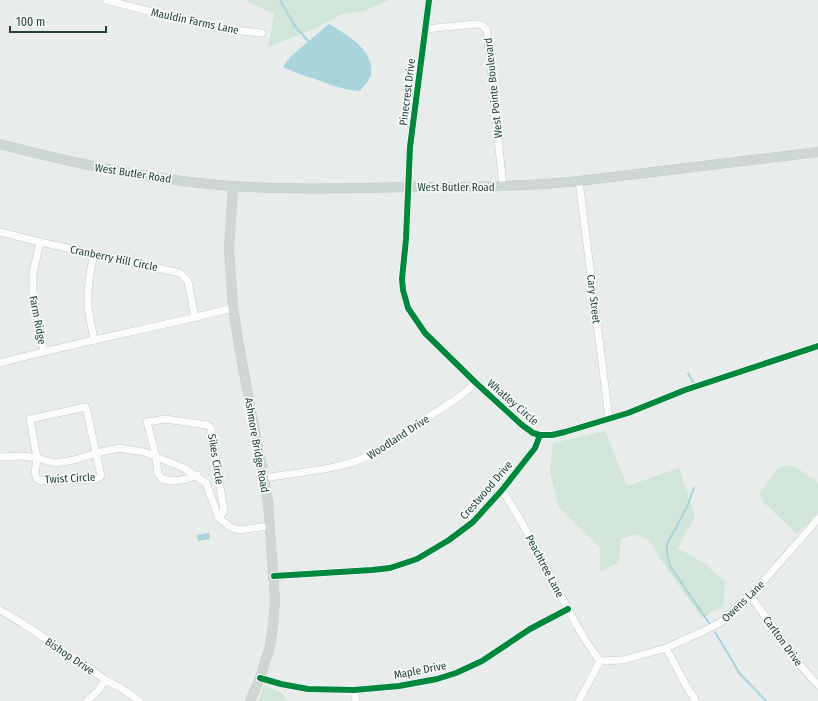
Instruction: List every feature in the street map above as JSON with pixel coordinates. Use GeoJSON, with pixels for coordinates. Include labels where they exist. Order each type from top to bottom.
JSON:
{"type":"FeatureCollection","features":[{"type":"Feature","properties":{"kind":"main road","name":"West Butler Road"},"geometry":{"type":"LineString","coordinates":[[0,144],[61,160],[120,172],[160,178],[233,186],[368,189],[503,186],[579,181],[818,152]]}},
{"type":"Feature","properties":{"kind":"main road","name":"Ashmore Bridge Road"},"geometry":{"type":"LineString","coordinates":[[233,186],[229,249],[233,308],[264,478],[274,576],[275,601],[270,646],[260,678],[250,701]]}},
{"type":"Feature","properties":{"kind":"street","name":"Mauldin Farms Lane"},"geometry":{"type":"LineString","coordinates":[[106,0],[223,29],[262,33]]}},
{"type":"Feature","properties":{"kind":"street","name":"Pinecrest Drive"},"geometry":{"type":"LineString","coordinates":[[407,187],[410,147],[429,0]]}},
{"type":"Feature","properties":{"kind":"street","name":"West Pointe Boulevard"},"geometry":{"type":"LineString","coordinates":[[425,29],[476,24],[482,25],[487,30],[503,186]]}},
{"type":"Feature","properties":{"kind":"street","name":"Cary Street"},"geometry":{"type":"LineString","coordinates":[[579,181],[609,418]]}},
{"type":"Feature","properties":{"kind":"street","name":"Whatley Circle"},"geometry":{"type":"LineString","coordinates":[[407,187],[406,239],[402,279],[406,302],[412,316],[425,333],[476,383],[522,425],[533,433],[540,435],[552,435],[628,413],[685,390],[818,346]]}},
{"type":"Feature","properties":{"kind":"street","name":"Cranberry Hill Circle"},"geometry":{"type":"LineString","coordinates":[[0,232],[180,273],[185,276],[188,281],[195,318]]}},
{"type":"Feature","properties":{"kind":"street","name":"Farm Ridge"},"geometry":{"type":"LineString","coordinates":[[40,242],[33,273],[33,298],[44,351]]}},
{"type":"Feature","properties":{"kind":"street"},"geometry":{"type":"LineString","coordinates":[[94,254],[88,290],[88,306],[94,340]]}},
{"type":"Feature","properties":{"kind":"street"},"geometry":{"type":"LineString","coordinates":[[0,363],[44,351],[195,318],[233,308]]}},
{"type":"Feature","properties":{"kind":"street","name":"Woodland Drive"},"geometry":{"type":"LineString","coordinates":[[264,478],[344,465],[363,459],[459,397],[476,383]]}},
{"type":"Feature","properties":{"kind":"street"},"geometry":{"type":"LineString","coordinates":[[37,458],[30,419],[86,407],[96,453]]}},
{"type":"Feature","properties":{"kind":"street","name":"Sikes Circle"},"geometry":{"type":"LineString","coordinates":[[156,457],[147,422],[165,419],[207,425],[211,428],[224,511],[219,518]]}},
{"type":"Feature","properties":{"kind":"street","name":"Crestwood Drive"},"geometry":{"type":"LineString","coordinates":[[274,576],[390,568],[407,563],[428,553],[473,522],[502,490],[535,448],[540,435]]}},
{"type":"Feature","properties":{"kind":"street"},"geometry":{"type":"LineString","coordinates":[[0,457],[37,458],[55,462],[74,460],[119,448],[144,452],[184,468],[206,483],[219,518],[230,527],[239,530],[269,526]]}},
{"type":"Feature","properties":{"kind":"street","name":"Twist Circle"},"geometry":{"type":"LineString","coordinates":[[37,458],[35,473],[37,480],[96,479],[101,476],[96,453]]}},
{"type":"Feature","properties":{"kind":"street"},"geometry":{"type":"LineString","coordinates":[[156,457],[158,474],[162,479],[168,481],[196,476]]}},
{"type":"Feature","properties":{"kind":"street","name":"Peachtree Lane"},"geometry":{"type":"LineString","coordinates":[[502,490],[518,513],[568,610],[588,645],[600,662]]}},
{"type":"Feature","properties":{"kind":"street","name":"Owens Lane"},"geometry":{"type":"LineString","coordinates":[[600,662],[630,659],[666,648],[721,622],[749,596],[818,520]]}},
{"type":"Feature","properties":{"kind":"street","name":"Carlton Drive"},"geometry":{"type":"LineString","coordinates":[[749,596],[756,602],[797,661],[818,685]]}},
{"type":"Feature","properties":{"kind":"street","name":"Bishop Drive"},"geometry":{"type":"LineString","coordinates":[[0,610],[22,623],[105,680],[121,688],[140,701]]}},
{"type":"Feature","properties":{"kind":"street","name":"Maple Drive"},"geometry":{"type":"LineString","coordinates":[[260,678],[308,689],[354,690],[417,684],[456,673],[482,661],[530,629],[568,610]]}},
{"type":"Feature","properties":{"kind":"street"},"geometry":{"type":"LineString","coordinates":[[666,648],[696,701]]}},
{"type":"Feature","properties":{"kind":"street"},"geometry":{"type":"LineString","coordinates":[[579,701],[600,662]]}},
{"type":"Feature","properties":{"kind":"street"},"geometry":{"type":"LineString","coordinates":[[87,701],[98,691],[105,680]]}},
{"type":"Feature","properties":{"kind":"street"},"geometry":{"type":"LineString","coordinates":[[354,690],[356,701]]}},
{"type":"Feature","properties":{"kind":"green space"},"geometry":{"type":"Polygon","coordinates":[[[245,0],[389,0],[364,11],[340,15],[316,28],[268,47],[274,14],[245,0]]]}},
{"type":"Feature","properties":{"kind":"green space"},"geometry":{"type":"Polygon","coordinates":[[[605,431],[627,486],[679,468],[695,516],[678,548],[705,564],[725,582],[723,606],[702,618],[661,560],[650,541],[637,534],[621,539],[619,562],[600,572],[600,547],[559,508],[550,472],[553,443],[605,431]]]}},
{"type":"Feature","properties":{"kind":"green space"},"geometry":{"type":"Polygon","coordinates":[[[785,465],[796,467],[818,483],[818,513],[797,534],[764,503],[759,494],[778,468],[785,465]]]}},
{"type":"Feature","properties":{"kind":"green space"},"geometry":{"type":"Polygon","coordinates":[[[264,686],[282,693],[287,701],[258,701],[264,686]]]}},
{"type":"Feature","properties":{"kind":"water"},"geometry":{"type":"Polygon","coordinates":[[[329,24],[351,38],[369,58],[371,75],[360,91],[336,86],[283,67],[290,57],[329,24]]]}},
{"type":"Feature","properties":{"kind":"water"},"geometry":{"type":"Polygon","coordinates":[[[209,533],[210,539],[198,541],[197,535],[209,533]]]}},
{"type":"Feature","properties":{"kind":"waterway"},"geometry":{"type":"LineString","coordinates":[[280,0],[295,26],[309,42]]}},
{"type":"Feature","properties":{"kind":"waterway"},"geometry":{"type":"LineString","coordinates":[[688,373],[693,382]]}},
{"type":"Feature","properties":{"kind":"waterway"},"geometry":{"type":"LineString","coordinates":[[694,488],[687,507],[667,544],[667,553],[670,566],[709,623]]}},
{"type":"Feature","properties":{"kind":"waterway"},"geometry":{"type":"LineString","coordinates":[[715,632],[740,674],[766,701]]}},
{"type":"Feature","properties":{"kind":"cycle path"},"geometry":{"type":"LineString","coordinates":[[429,0],[410,147],[406,239],[402,279],[403,290],[408,308],[425,333],[522,425],[533,433],[540,435],[552,435],[565,432],[628,413],[685,390],[818,346]]}},
{"type":"Feature","properties":{"kind":"cycle path"},"geometry":{"type":"LineString","coordinates":[[274,576],[390,568],[417,559],[449,540],[473,522],[502,490],[535,448],[540,435]]}},
{"type":"Feature","properties":{"kind":"cycle path"},"geometry":{"type":"LineString","coordinates":[[260,678],[308,689],[354,690],[399,686],[437,679],[456,673],[482,661],[530,629],[568,609]]}}]}
